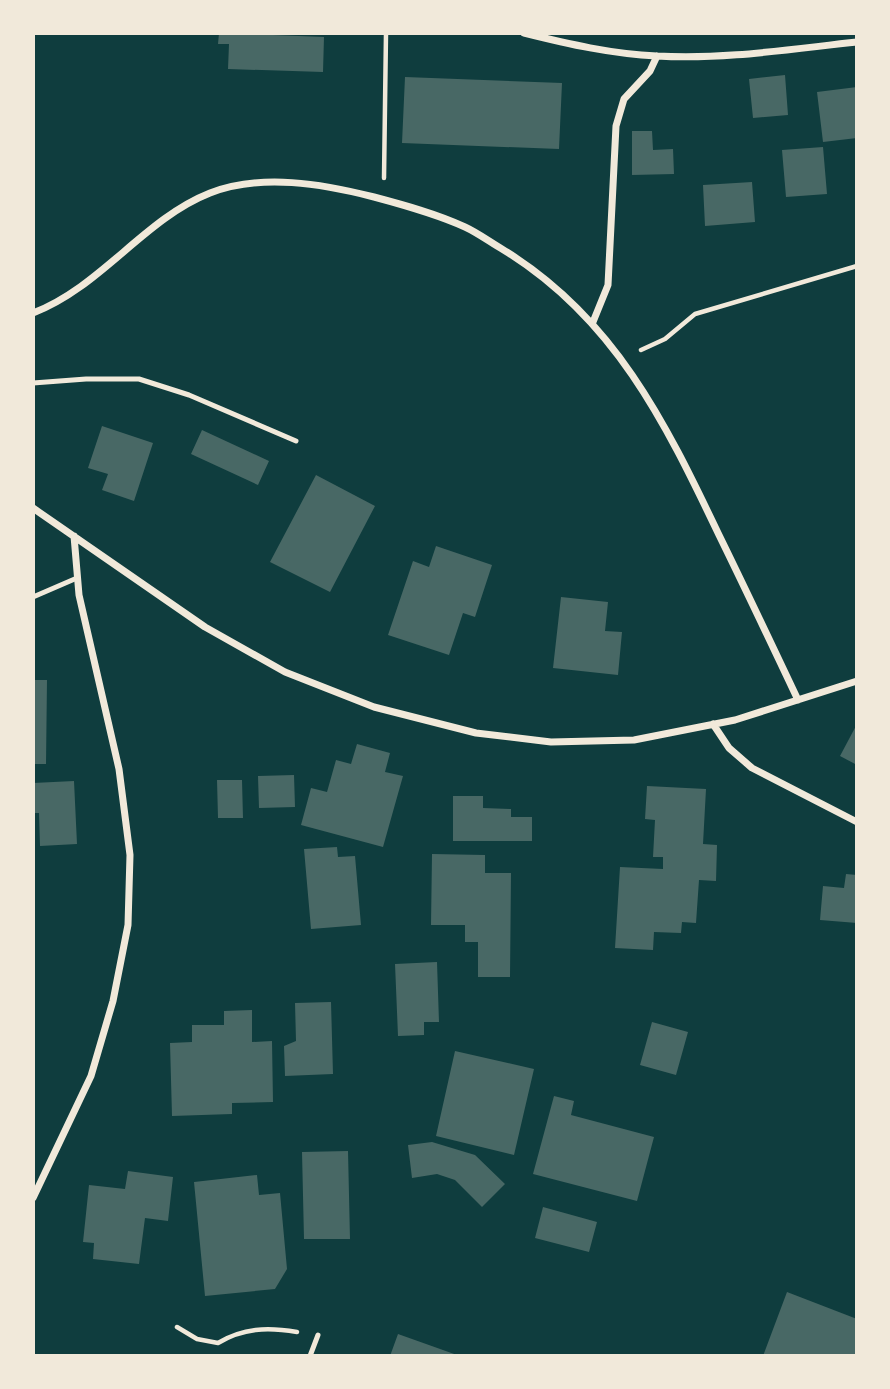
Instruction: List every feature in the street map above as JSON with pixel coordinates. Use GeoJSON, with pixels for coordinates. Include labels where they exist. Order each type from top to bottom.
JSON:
{"type":"FeatureCollection","features":[{"type":"Feature","properties":{"kind":"street"},"geometry":{"type":"LineString","coordinates":[[524,33],[605,51],[657,56],[710,56],[857,42]]}},
{"type":"Feature","properties":{"kind":"street"},"geometry":{"type":"LineString","coordinates":[[593,322],[608,285],[616,127],[624,99],[650,71],[657,56]]}},
{"type":"Feature","properties":{"kind":"street"},"geometry":{"type":"LineString","coordinates":[[33,313],[92,280],[172,213],[211,192],[254,183],[299,183],[341,189],[466,227],[522,261],[565,295],[593,322],[621,359],[665,426],[798,700]]}},
{"type":"Feature","properties":{"kind":"street"},"geometry":{"type":"LineString","coordinates":[[33,508],[205,627],[285,672],[374,707],[477,733],[551,742],[634,740],[735,720],[857,681]]}},
{"type":"Feature","properties":{"kind":"street"},"geometry":{"type":"LineString","coordinates":[[33,1198],[92,1076],[113,1001],[128,925],[130,855],[119,769],[79,595],[74,536]]}},
{"type":"Feature","properties":{"kind":"street"},"geometry":{"type":"LineString","coordinates":[[713,724],[729,748],[752,768],[857,822]]}},
{"type":"Feature","properties":{"kind":"lane"},"geometry":{"type":"LineString","coordinates":[[33,383],[139,379],[189,395],[296,441]]}},
{"type":"Feature","properties":{"kind":"lane"},"geometry":{"type":"LineString","coordinates":[[33,597],[77,578]]}},
{"type":"Feature","properties":{"kind":"lane"},"geometry":{"type":"LineString","coordinates":[[310,1356],[318,1335]]}},
{"type":"Feature","properties":{"kind":"path"},"geometry":{"type":"LineString","coordinates":[[383,200],[386,33]]}},
{"type":"Feature","properties":{"kind":"path"},"geometry":{"type":"LineString","coordinates":[[621,359],[665,340],[695,314],[857,265]]}},
{"type":"Feature","properties":{"kind":"path"},"geometry":{"type":"LineString","coordinates":[[177,1328],[197,1339],[218,1343],[236,1333],[256,1329],[318,1335]]}},
{"type":"Feature","properties":{"kind":"building"},"geometry":{"type":"Polygon","coordinates":[[[219,33],[324,37],[323,72],[228,69],[229,44],[218,44],[219,33]]]}},
{"type":"Feature","properties":{"kind":"building"},"geometry":{"type":"Polygon","coordinates":[[[785,75],[788,115],[753,118],[749,79],[785,75]]]}},
{"type":"Feature","properties":{"kind":"building"},"geometry":{"type":"Polygon","coordinates":[[[405,77],[562,83],[559,149],[402,143],[405,77]]]}},
{"type":"Feature","properties":{"kind":"building"},"geometry":{"type":"Polygon","coordinates":[[[857,87],[857,138],[823,142],[817,92],[857,87]]]}},
{"type":"Feature","properties":{"kind":"building"},"geometry":{"type":"Polygon","coordinates":[[[632,131],[652,131],[653,150],[673,149],[674,174],[632,175],[632,131]]]}},
{"type":"Feature","properties":{"kind":"building"},"geometry":{"type":"Polygon","coordinates":[[[823,147],[827,194],[786,197],[782,150],[823,147]]]}},
{"type":"Feature","properties":{"kind":"building"},"geometry":{"type":"Polygon","coordinates":[[[752,182],[755,222],[705,226],[703,185],[752,182]]]}},
{"type":"Feature","properties":{"kind":"building"},"geometry":{"type":"Polygon","coordinates":[[[102,426],[153,443],[134,501],[102,490],[108,474],[88,468],[102,426]]]}},
{"type":"Feature","properties":{"kind":"building"},"geometry":{"type":"Polygon","coordinates":[[[202,430],[269,461],[258,485],[191,454],[202,430]]]}},
{"type":"Feature","properties":{"kind":"building"},"geometry":{"type":"Polygon","coordinates":[[[316,475],[375,506],[330,592],[270,562],[316,475]]]}},
{"type":"Feature","properties":{"kind":"building"},"geometry":{"type":"Polygon","coordinates":[[[436,546],[492,565],[475,617],[463,613],[449,655],[388,635],[413,561],[429,567],[436,546]]]}},
{"type":"Feature","properties":{"kind":"building"},"geometry":{"type":"Polygon","coordinates":[[[561,597],[608,602],[605,631],[622,632],[618,675],[553,668],[561,597]]]}},
{"type":"Feature","properties":{"kind":"building"},"geometry":{"type":"Polygon","coordinates":[[[33,680],[47,680],[46,764],[33,764],[33,680]]]}},
{"type":"Feature","properties":{"kind":"building"},"geometry":{"type":"Polygon","coordinates":[[[857,724],[857,765],[840,756],[857,724]]]}},
{"type":"Feature","properties":{"kind":"building"},"geometry":{"type":"Polygon","coordinates":[[[357,744],[390,753],[385,772],[403,776],[383,847],[301,825],[311,788],[327,792],[336,760],[351,764],[357,744]]]}},
{"type":"Feature","properties":{"kind":"building"},"geometry":{"type":"Polygon","coordinates":[[[294,775],[295,807],[259,808],[258,776],[294,775]]]}},
{"type":"Feature","properties":{"kind":"building"},"geometry":{"type":"Polygon","coordinates":[[[217,780],[242,780],[243,818],[218,818],[217,780]]]}},
{"type":"Feature","properties":{"kind":"building"},"geometry":{"type":"Polygon","coordinates":[[[74,781],[77,844],[40,846],[39,813],[33,813],[33,783],[74,781]]]}},
{"type":"Feature","properties":{"kind":"building"},"geometry":{"type":"Polygon","coordinates":[[[647,786],[706,789],[703,844],[717,845],[716,881],[699,880],[696,923],[682,922],[681,933],[654,932],[653,950],[615,948],[620,867],[663,869],[663,857],[653,857],[655,820],[645,819],[647,786]]]}},
{"type":"Feature","properties":{"kind":"building"},"geometry":{"type":"Polygon","coordinates":[[[453,796],[483,796],[483,808],[511,809],[511,817],[532,817],[532,841],[453,841],[453,796]]]}},
{"type":"Feature","properties":{"kind":"building"},"geometry":{"type":"Polygon","coordinates":[[[337,847],[338,857],[355,856],[361,925],[311,929],[304,849],[337,847]]]}},
{"type":"Feature","properties":{"kind":"building"},"geometry":{"type":"Polygon","coordinates":[[[432,854],[485,855],[485,873],[511,873],[510,977],[478,977],[478,942],[465,942],[465,925],[431,925],[432,854]]]}},
{"type":"Feature","properties":{"kind":"building"},"geometry":{"type":"Polygon","coordinates":[[[846,874],[857,875],[857,923],[820,920],[823,886],[844,888],[846,874]]]}},
{"type":"Feature","properties":{"kind":"building"},"geometry":{"type":"Polygon","coordinates":[[[437,962],[439,1022],[424,1022],[424,1035],[398,1036],[395,964],[437,962]]]}},
{"type":"Feature","properties":{"kind":"building"},"geometry":{"type":"Polygon","coordinates":[[[331,1002],[333,1074],[285,1076],[284,1046],[296,1041],[295,1003],[331,1002]]]}},
{"type":"Feature","properties":{"kind":"building"},"geometry":{"type":"Polygon","coordinates":[[[252,1010],[252,1042],[272,1041],[273,1102],[232,1103],[232,1114],[172,1116],[170,1043],[192,1042],[192,1025],[224,1025],[224,1011],[252,1010]]]}},
{"type":"Feature","properties":{"kind":"building"},"geometry":{"type":"Polygon","coordinates":[[[652,1022],[688,1032],[676,1075],[640,1065],[652,1022]]]}},
{"type":"Feature","properties":{"kind":"building"},"geometry":{"type":"Polygon","coordinates":[[[455,1051],[534,1069],[514,1155],[436,1136],[455,1051]]]}},
{"type":"Feature","properties":{"kind":"building"},"geometry":{"type":"Polygon","coordinates":[[[554,1096],[574,1101],[571,1115],[654,1137],[637,1201],[533,1174],[554,1096]]]}},
{"type":"Feature","properties":{"kind":"building"},"geometry":{"type":"Polygon","coordinates":[[[432,1142],[475,1155],[505,1184],[482,1207],[455,1180],[437,1174],[412,1178],[408,1145],[432,1142]]]}},
{"type":"Feature","properties":{"kind":"building"},"geometry":{"type":"Polygon","coordinates":[[[348,1151],[350,1239],[304,1239],[302,1152],[348,1151]]]}},
{"type":"Feature","properties":{"kind":"building"},"geometry":{"type":"Polygon","coordinates":[[[128,1171],[173,1177],[168,1221],[145,1218],[139,1264],[93,1259],[94,1243],[83,1242],[89,1185],[125,1189],[128,1171]]]}},
{"type":"Feature","properties":{"kind":"building"},"geometry":{"type":"Polygon","coordinates":[[[257,1175],[259,1195],[280,1193],[287,1269],[275,1289],[205,1296],[194,1182],[257,1175]]]}},
{"type":"Feature","properties":{"kind":"building"},"geometry":{"type":"Polygon","coordinates":[[[543,1207],[597,1222],[589,1252],[535,1238],[543,1207]]]}},
{"type":"Feature","properties":{"kind":"building"},"geometry":{"type":"Polygon","coordinates":[[[787,1292],[857,1319],[857,1356],[763,1356],[787,1292]]]}},
{"type":"Feature","properties":{"kind":"building"},"geometry":{"type":"Polygon","coordinates":[[[398,1334],[457,1355],[457,1356],[390,1356],[398,1334]]]}}]}
